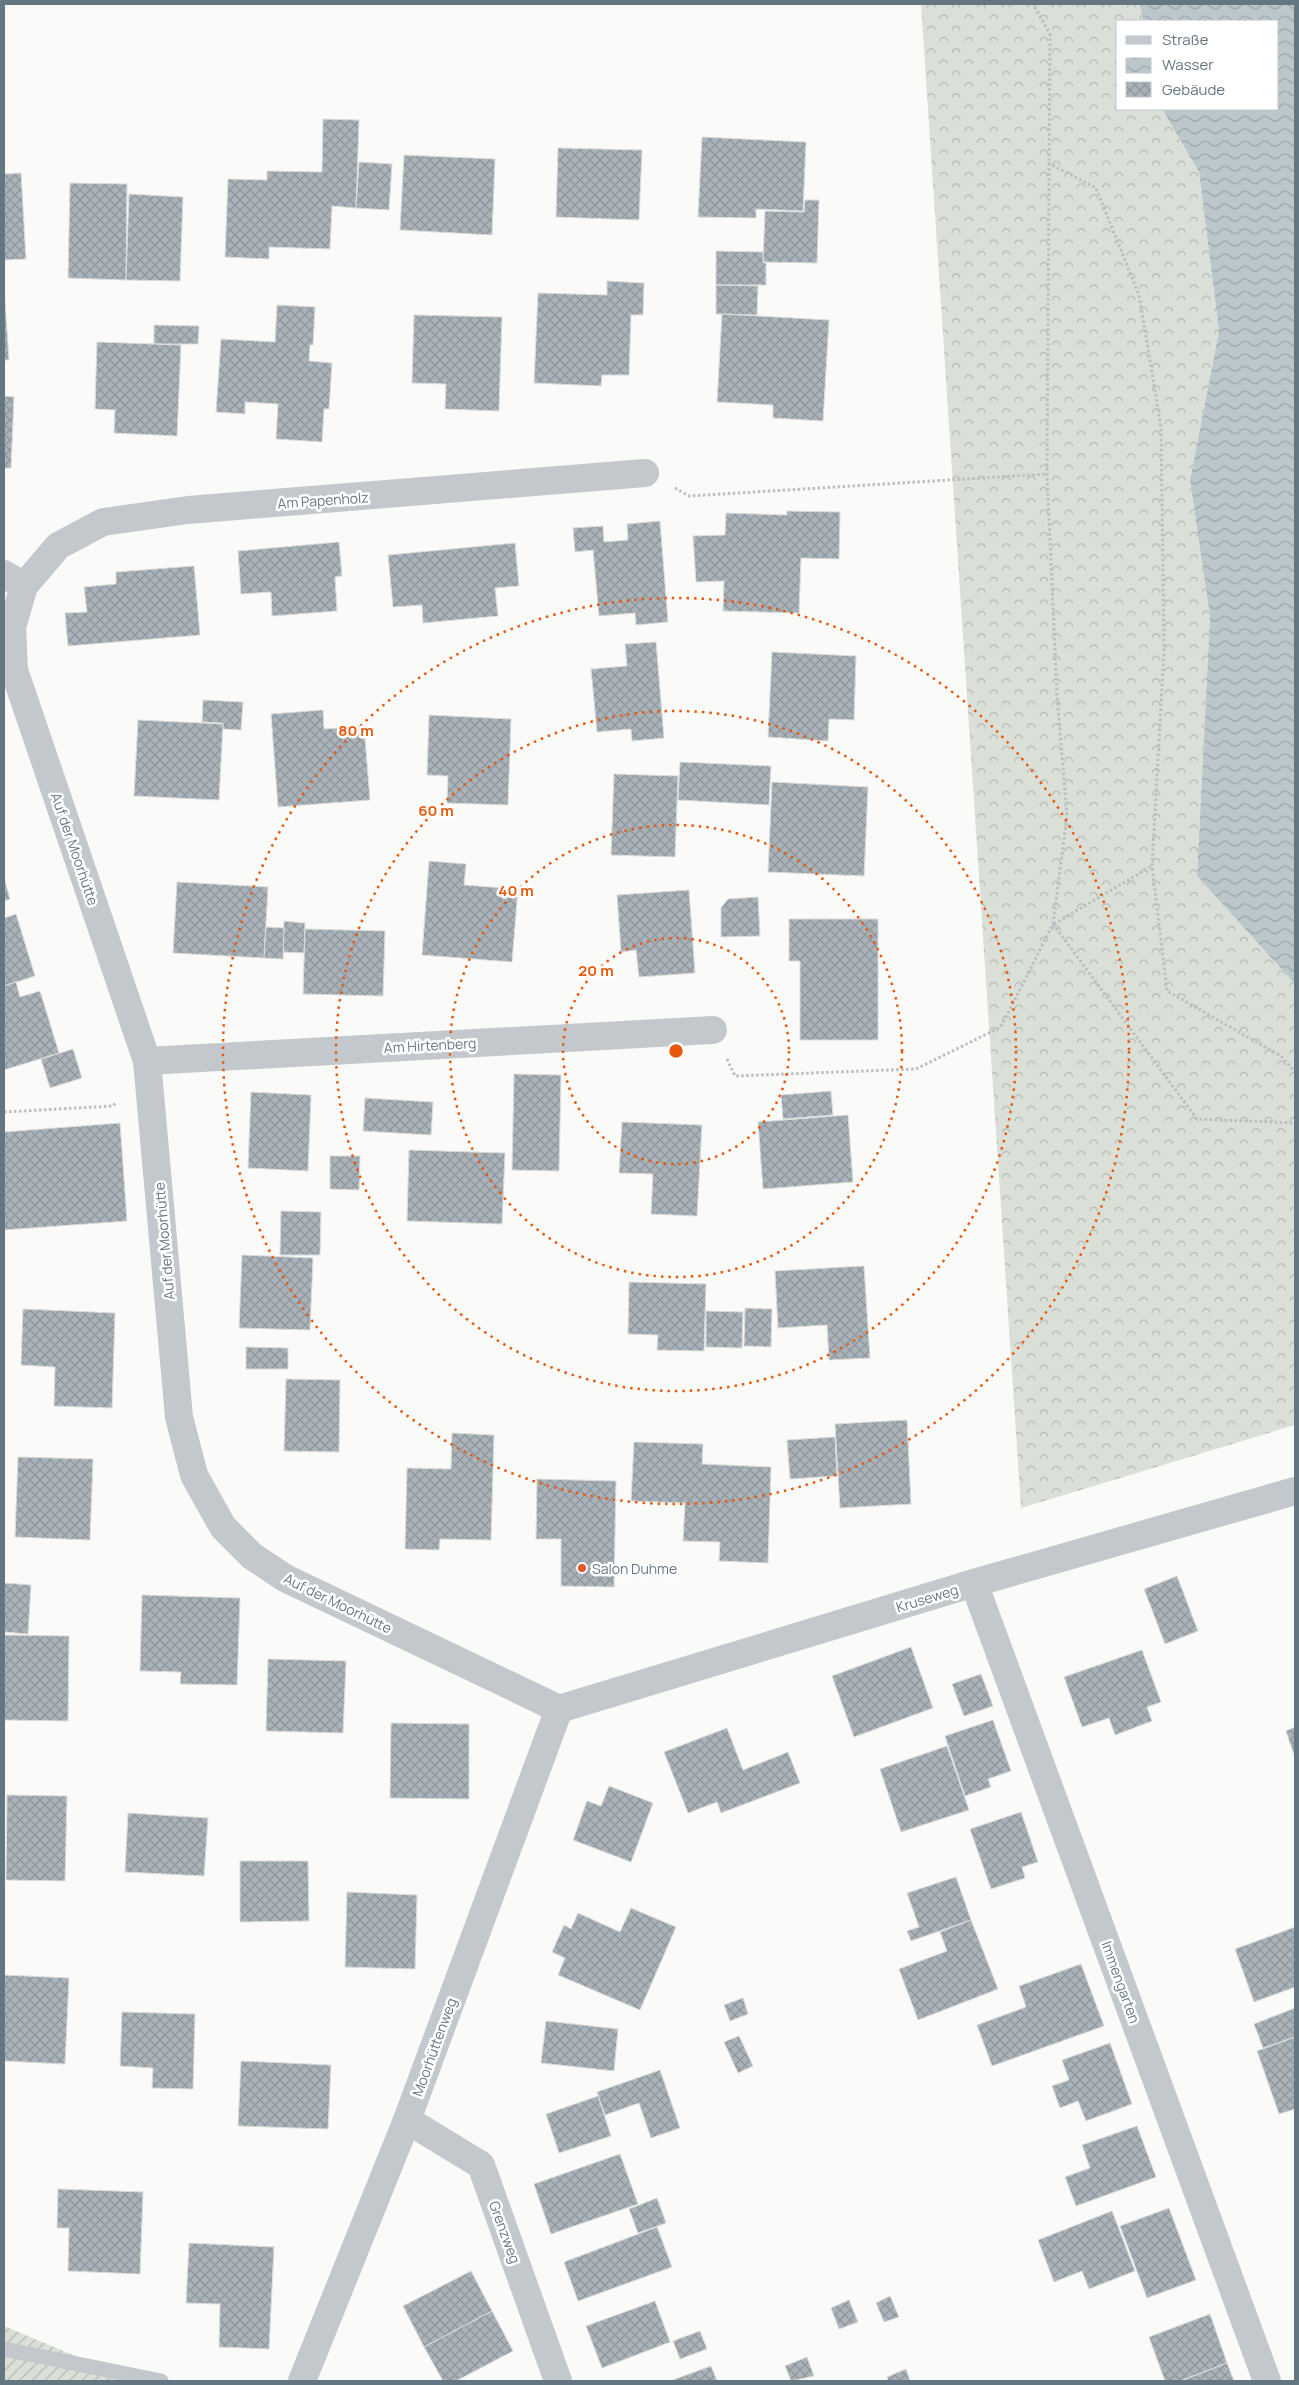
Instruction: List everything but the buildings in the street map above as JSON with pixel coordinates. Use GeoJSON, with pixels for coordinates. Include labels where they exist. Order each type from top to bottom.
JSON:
{"type":"FeatureCollection","features":[{"type":"Feature","properties":{"kind":"street","name":"Am Papenholz"},"geometry":{"type":"LineString","coordinates":[[14,580],[58,546],[102,522],[188,510],[645,473]]}},
{"type":"Feature","properties":{"kind":"street","name":"Auf der Moorhütte"},"geometry":{"type":"LineString","coordinates":[[14,580],[12,627],[14,670],[147,1060],[179,1417],[194,1475],[223,1527],[252,1556],[285,1578],[560,1709]]}},
{"type":"Feature","properties":{"kind":"street","name":"Am Hirtenberg"},"geometry":{"type":"LineString","coordinates":[[147,1060],[713,1030]]}},
{"type":"Feature","properties":{"kind":"street","name":"Kruseweg"},"geometry":{"type":"LineString","coordinates":[[560,1709],[974,1583],[1295,1491]]}},
{"type":"Feature","properties":{"kind":"street","name":"Immengarten"},"geometry":{"type":"LineString","coordinates":[[974,1583],[1267,2381]]}},
{"type":"Feature","properties":{"kind":"street","name":"Moorhüttenweg"},"geometry":{"type":"LineString","coordinates":[[302,2381],[407,2120],[560,1709]]}},
{"type":"Feature","properties":{"kind":"street","name":"Grenzweg"},"geometry":{"type":"LineString","coordinates":[[407,2120],[481,2165],[558,2381]]}},
{"type":"Feature","properties":{"kind":"lane"},"geometry":{"type":"LineString","coordinates":[[4,2349],[162,2381]]}},
{"type":"Feature","properties":{"kind":"path"},"geometry":{"type":"LineString","coordinates":[[713,1030],[735,1076],[916,1069],[1001,1027],[1054,924],[1067,816],[1057,695],[1047,474],[1050,34],[1033,4]]}},
{"type":"Feature","properties":{"kind":"path"},"geometry":{"type":"LineString","coordinates":[[1048,163],[1096,188],[1139,295],[1161,427],[1164,650],[1152,866],[1167,991],[1281,1056],[1295,1072]]}},
{"type":"Feature","properties":{"kind":"path"},"geometry":{"type":"LineString","coordinates":[[645,473],[689,496],[1047,474]]}},
{"type":"Feature","properties":{"kind":"path"},"geometry":{"type":"LineString","coordinates":[[1054,924],[1152,866]]}},
{"type":"Feature","properties":{"kind":"path"},"geometry":{"type":"LineString","coordinates":[[1054,924],[1197,1119],[1295,1123]]}},
{"type":"Feature","properties":{"kind":"path"},"geometry":{"type":"LineString","coordinates":[[4,1112],[113,1106],[147,1060]]}},
{"type":"Feature","properties":{"kind":"green space"},"geometry":{"type":"Polygon","coordinates":[[[921,4],[1140,4],[1143,20],[1116,20],[1116,110],[1163,110],[1199,172],[1219,331],[1190,480],[1210,617],[1197,876],[1295,984],[1295,1425],[1021,1508],[921,4]]]}},
{"type":"Feature","properties":{"kind":"green space"},"geometry":{"type":"Polygon","coordinates":[[[4,2326],[135,2381],[4,2381],[4,2326]]]}},
{"type":"Feature","properties":{"kind":"water"},"geometry":{"type":"Polygon","coordinates":[[[1140,4],[1295,4],[1295,984],[1197,876],[1210,617],[1190,480],[1219,331],[1199,172],[1163,110],[1279,110],[1279,20],[1143,20],[1140,4]]]}},
{"type":"Feature","properties":{"kind":"place","name":"Salon Duhme"},"geometry":{"type":"Point","coordinates":[582,1568]}}]}
